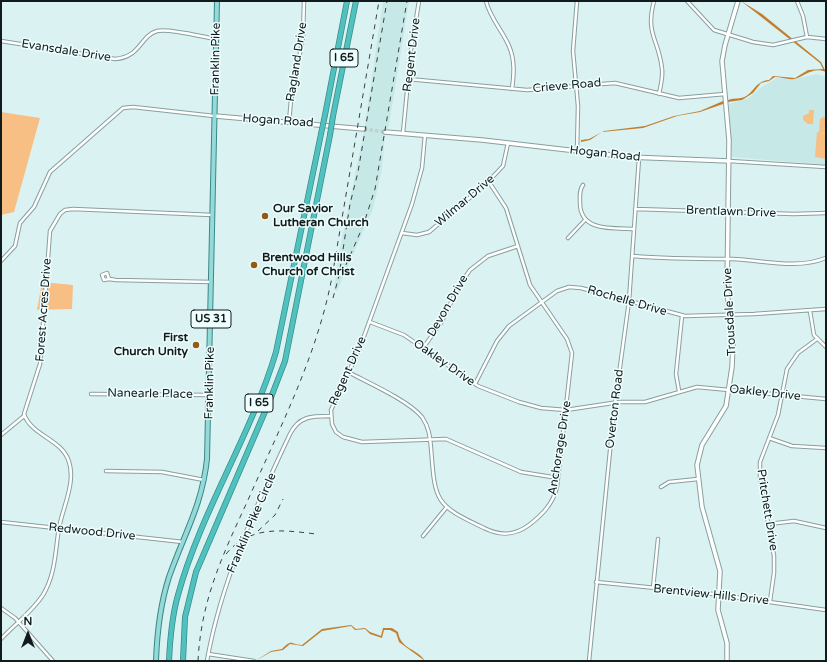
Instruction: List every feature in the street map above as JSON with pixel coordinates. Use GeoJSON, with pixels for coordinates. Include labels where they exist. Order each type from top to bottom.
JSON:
{"type":"FeatureCollection","features":[{"type":"Feature","properties":{"kind":"highway","name":"I 65"},"geometry":{"type":"LineString","coordinates":[[169,661],[170,632],[177,597],[188,562],[266,387],[274,359],[325,115],[347,1]]}},
{"type":"Feature","properties":{"kind":"highway","name":"I 65"},"geometry":{"type":"LineString","coordinates":[[183,661],[186,613],[196,572],[270,400],[285,361],[356,1]]}},
{"type":"Feature","properties":{"kind":"main road","name":"Franklin Pike"},"geometry":{"type":"LineString","coordinates":[[156,661],[157,629],[162,601],[172,570],[197,510],[204,480],[208,446],[217,1]]}},
{"type":"Feature","properties":{"kind":"street","name":"Ragland Drive"},"geometry":{"type":"LineString","coordinates":[[289,122],[291,100],[303,37],[304,1]]}},
{"type":"Feature","properties":{"kind":"street","name":"Regent Drive"},"geometry":{"type":"LineString","coordinates":[[403,134],[408,79],[419,1]]}},
{"type":"Feature","properties":{"kind":"street"},"geometry":{"type":"LineString","coordinates":[[486,1],[491,15],[510,50],[514,64],[512,89]]}},
{"type":"Feature","properties":{"kind":"street"},"geometry":{"type":"LineString","coordinates":[[577,1],[574,47],[578,117],[577,151]]}},
{"type":"Feature","properties":{"kind":"street"},"geometry":{"type":"LineString","coordinates":[[654,1],[650,24],[652,38],[662,66],[659,94]]}},
{"type":"Feature","properties":{"kind":"street"},"geometry":{"type":"LineString","coordinates":[[687,1],[711,27],[728,35],[764,45],[776,45],[807,37],[826,39]]}},
{"type":"Feature","properties":{"kind":"street","name":"Trousdale Drive"},"geometry":{"type":"LineString","coordinates":[[728,661],[727,643],[718,613],[719,568],[704,517],[697,463],[699,450],[724,411],[729,390],[733,350],[727,294],[729,140],[722,60],[738,1]]}},
{"type":"Feature","properties":{"kind":"street"},"geometry":{"type":"LineString","coordinates":[[797,1],[802,13],[807,37]]}},
{"type":"Feature","properties":{"kind":"street","name":"Evansdale Drive"},"geometry":{"type":"LineString","coordinates":[[1,41],[115,59],[132,54],[150,35],[157,31],[168,31],[216,39]]}},
{"type":"Feature","properties":{"kind":"street","name":"Crieve Road"},"geometry":{"type":"LineString","coordinates":[[408,79],[512,89],[539,90],[618,83],[659,94],[687,98],[725,94]]}},
{"type":"Feature","properties":{"kind":"street"},"geometry":{"type":"LineString","coordinates":[[1,261],[14,246],[20,224],[35,205],[50,172],[123,108],[133,107],[215,116]]}},
{"type":"Feature","properties":{"kind":"street","name":"Hogan Road"},"geometry":{"type":"LineString","coordinates":[[215,116],[364,129]]}},
{"type":"Feature","properties":{"kind":"street","name":"Hogan Road"},"geometry":{"type":"LineString","coordinates":[[386,132],[508,143],[639,158],[729,161],[826,167]]}},
{"type":"Feature","properties":{"kind":"street","name":"Regent Drive"},"geometry":{"type":"LineString","coordinates":[[425,135],[420,176],[402,233],[350,373],[334,404],[330,416],[332,424],[336,432],[352,440],[377,442],[430,438],[452,441],[521,472],[558,478]]}},
{"type":"Feature","properties":{"kind":"street","name":"Wilmar Drive"},"geometry":{"type":"LineString","coordinates":[[402,233],[417,235],[430,231],[489,182],[504,164],[508,143]]}},
{"type":"Feature","properties":{"kind":"street","name":"Overton Road"},"geometry":{"type":"LineString","coordinates":[[589,661],[596,582],[629,301],[639,158]]}},
{"type":"Feature","properties":{"kind":"street","name":"Anchorage Drive"},"geometry":{"type":"LineString","coordinates":[[350,373],[418,413],[426,424],[430,438],[435,490],[446,508],[460,517],[493,532],[504,535],[514,533],[536,520],[549,506],[555,495],[558,478],[572,350],[567,339],[540,302],[528,281],[505,205],[489,182]]}},
{"type":"Feature","properties":{"kind":"street"},"geometry":{"type":"LineString","coordinates":[[583,185],[580,190],[580,207],[585,220],[599,227],[634,229]]}},
{"type":"Feature","properties":{"kind":"street","name":"Forest Acres Drive"},"geometry":{"type":"LineString","coordinates":[[24,416],[25,406],[40,364],[49,234],[51,227],[58,216],[65,210],[77,208],[212,215]]}},
{"type":"Feature","properties":{"kind":"street","name":"Brentlawn Drive"},"geometry":{"type":"LineString","coordinates":[[635,209],[826,213]]}},
{"type":"Feature","properties":{"kind":"street"},"geometry":{"type":"LineString","coordinates":[[568,238],[585,220]]}},
{"type":"Feature","properties":{"kind":"street","name":"Devon Drive"},"geometry":{"type":"LineString","coordinates":[[423,348],[441,323],[468,272],[486,257],[518,246]]}},
{"type":"Feature","properties":{"kind":"street"},"geometry":{"type":"LineString","coordinates":[[633,256],[728,259],[794,265],[809,263],[826,258]]}},
{"type":"Feature","properties":{"kind":"street"},"geometry":{"type":"LineString","coordinates":[[109,279],[211,282]]}},
{"type":"Feature","properties":{"kind":"street","name":"Rochelle Drive"},"geometry":{"type":"LineString","coordinates":[[474,384],[503,331],[540,302],[559,290],[572,287],[682,316],[729,315],[826,309]]}},
{"type":"Feature","properties":{"kind":"street"},"geometry":{"type":"LineString","coordinates":[[810,311],[816,339],[826,347]]}},
{"type":"Feature","properties":{"kind":"street"},"geometry":{"type":"LineString","coordinates":[[679,391],[676,376],[682,316]]}},
{"type":"Feature","properties":{"kind":"street","name":"Oakley Drive"},"geometry":{"type":"LineString","coordinates":[[370,322],[396,331],[474,384],[531,406],[566,410],[616,403],[644,402],[679,391],[700,387],[826,399]]}},
{"type":"Feature","properties":{"kind":"street","name":"Pritchett Drive"},"geometry":{"type":"LineString","coordinates":[[770,602],[774,564],[769,524],[759,468],[761,456],[779,412],[785,376],[791,362],[802,350],[816,339]]}},
{"type":"Feature","properties":{"kind":"street","name":"Nanearle Place"},"geometry":{"type":"LineString","coordinates":[[91,394],[210,395]]}},
{"type":"Feature","properties":{"kind":"street"},"geometry":{"type":"LineString","coordinates":[[1,434],[24,416],[31,425],[58,447],[68,459],[71,473],[70,484],[59,528],[55,562],[48,584],[37,602],[1,639]]}},
{"type":"Feature","properties":{"kind":"street","name":"Franklin Pike Circle"},"geometry":{"type":"LineString","coordinates":[[207,661],[219,608],[230,572],[243,539],[292,431],[296,424],[304,418],[330,416]]}},
{"type":"Feature","properties":{"kind":"street"},"geometry":{"type":"LineString","coordinates":[[769,438],[792,446],[826,448]]}},
{"type":"Feature","properties":{"kind":"street"},"geometry":{"type":"LineString","coordinates":[[106,471],[162,472],[204,480]]}},
{"type":"Feature","properties":{"kind":"street"},"geometry":{"type":"LineString","coordinates":[[661,487],[669,482],[698,479]]}},
{"type":"Feature","properties":{"kind":"street"},"geometry":{"type":"LineString","coordinates":[[423,536],[446,508]]}},
{"type":"Feature","properties":{"kind":"street"},"geometry":{"type":"LineString","coordinates":[[769,524],[791,521],[826,528]]}},
{"type":"Feature","properties":{"kind":"street","name":"Redwood Drive"},"geometry":{"type":"LineString","coordinates":[[1,522],[184,542]]}},
{"type":"Feature","properties":{"kind":"street"},"geometry":{"type":"LineString","coordinates":[[653,588],[658,539]]}},
{"type":"Feature","properties":{"kind":"street","name":"Brentview Hills Drive"},"geometry":{"type":"LineString","coordinates":[[596,582],[719,595],[826,610]]}},
{"type":"Feature","properties":{"kind":"street"},"geometry":{"type":"LineString","coordinates":[[1,608],[18,622],[54,661]]}},
{"type":"Feature","properties":{"kind":"street"},"geometry":{"type":"LineString","coordinates":[[208,654],[254,661]]}},
{"type":"Feature","properties":{"kind":"shaded area"},"geometry":{"type":"Polygon","coordinates":[[[383,1],[409,1],[389,125],[385,134],[382,169],[373,209],[337,291],[334,290],[339,253],[364,131],[383,1]]]}},
{"type":"Feature","properties":{"kind":"shaded area"},"geometry":{"type":"Polygon","coordinates":[[[741,1],[762,14],[821,62],[826,72],[817,70],[794,79],[775,77],[769,81],[761,83],[753,93],[742,100],[728,102],[730,99],[745,97],[760,83],[769,80],[773,76],[795,78],[808,70],[823,69],[820,63],[741,1]]]}},
{"type":"Feature","properties":{"kind":"shaded area"},"geometry":{"type":"Polygon","coordinates":[[[817,74],[826,77],[826,165],[732,157],[729,104],[749,98],[760,88],[777,78],[794,79],[817,74]]]}},
{"type":"Feature","properties":{"kind":"shaded area"},"geometry":{"type":"Polygon","coordinates":[[[723,101],[723,104],[700,112],[677,116],[643,128],[602,132],[645,126],[674,116],[700,111],[723,101]]]}},
{"type":"Feature","properties":{"kind":"shaded area"},"geometry":{"type":"Polygon","coordinates":[[[809,110],[814,110],[813,124],[808,124],[803,120],[803,116],[809,113],[809,110]]]}},
{"type":"Feature","properties":{"kind":"shaded area"},"geometry":{"type":"Polygon","coordinates":[[[1,112],[40,118],[14,212],[1,215],[1,112]]]}},
{"type":"Feature","properties":{"kind":"shaded area"},"geometry":{"type":"Polygon","coordinates":[[[823,117],[826,118],[826,133],[820,133],[826,134],[826,159],[815,157],[817,132],[819,132],[820,119],[823,117]]]}},
{"type":"Feature","properties":{"kind":"shaded area"},"geometry":{"type":"Polygon","coordinates":[[[602,132],[590,140],[581,142],[581,140],[589,139],[602,132]]]}},
{"type":"Feature","properties":{"kind":"shaded area"},"geometry":{"type":"Polygon","coordinates":[[[42,282],[73,285],[72,309],[37,310],[42,282]]]}},
{"type":"Feature","properties":{"kind":"shaded area"},"geometry":{"type":"Polygon","coordinates":[[[351,625],[356,629],[365,628],[370,632],[381,636],[383,628],[392,628],[398,632],[402,642],[406,646],[422,657],[425,661],[399,642],[396,633],[390,630],[384,630],[382,638],[370,634],[365,629],[355,630],[351,626],[322,631],[303,646],[290,644],[283,650],[271,652],[255,661],[271,651],[282,649],[290,643],[302,645],[322,629],[351,625]]]}},
{"type":"Feature","properties":{"kind":"tunnel"},"geometry":{"type":"LineString","coordinates":[[364,129],[385,132]]}},
{"type":"Feature","properties":{"kind":"railway"},"geometry":{"type":"LineString","coordinates":[[198,661],[204,618],[215,578],[230,539],[296,391],[317,335],[325,306],[332,277],[379,1]]}},
{"type":"Feature","properties":{"kind":"railway"},"geometry":{"type":"LineString","coordinates":[[333,298],[339,276],[350,204],[358,172],[387,1]]}},
{"type":"Feature","properties":{"kind":"railway"},"geometry":{"type":"LineString","coordinates":[[342,274],[363,226],[375,189],[407,1]]}},
{"type":"Feature","properties":{"kind":"railway"},"geometry":{"type":"LineString","coordinates":[[258,531],[275,515],[283,499]]}},
{"type":"Feature","properties":{"kind":"railway"},"geometry":{"type":"LineString","coordinates":[[226,554],[235,545],[256,534],[279,531],[316,534]]}},
{"type":"Feature","properties":{"kind":"place","name":"Our Savior Lutheran Church"},"geometry":{"type":"Point","coordinates":[265,216]}},
{"type":"Feature","properties":{"kind":"place","name":"Brentwood Hills Church of Christ"},"geometry":{"type":"Point","coordinates":[254,265]}},
{"type":"Feature","properties":{"kind":"place","name":"First Church Unity"},"geometry":{"type":"Point","coordinates":[196,345]}}]}
